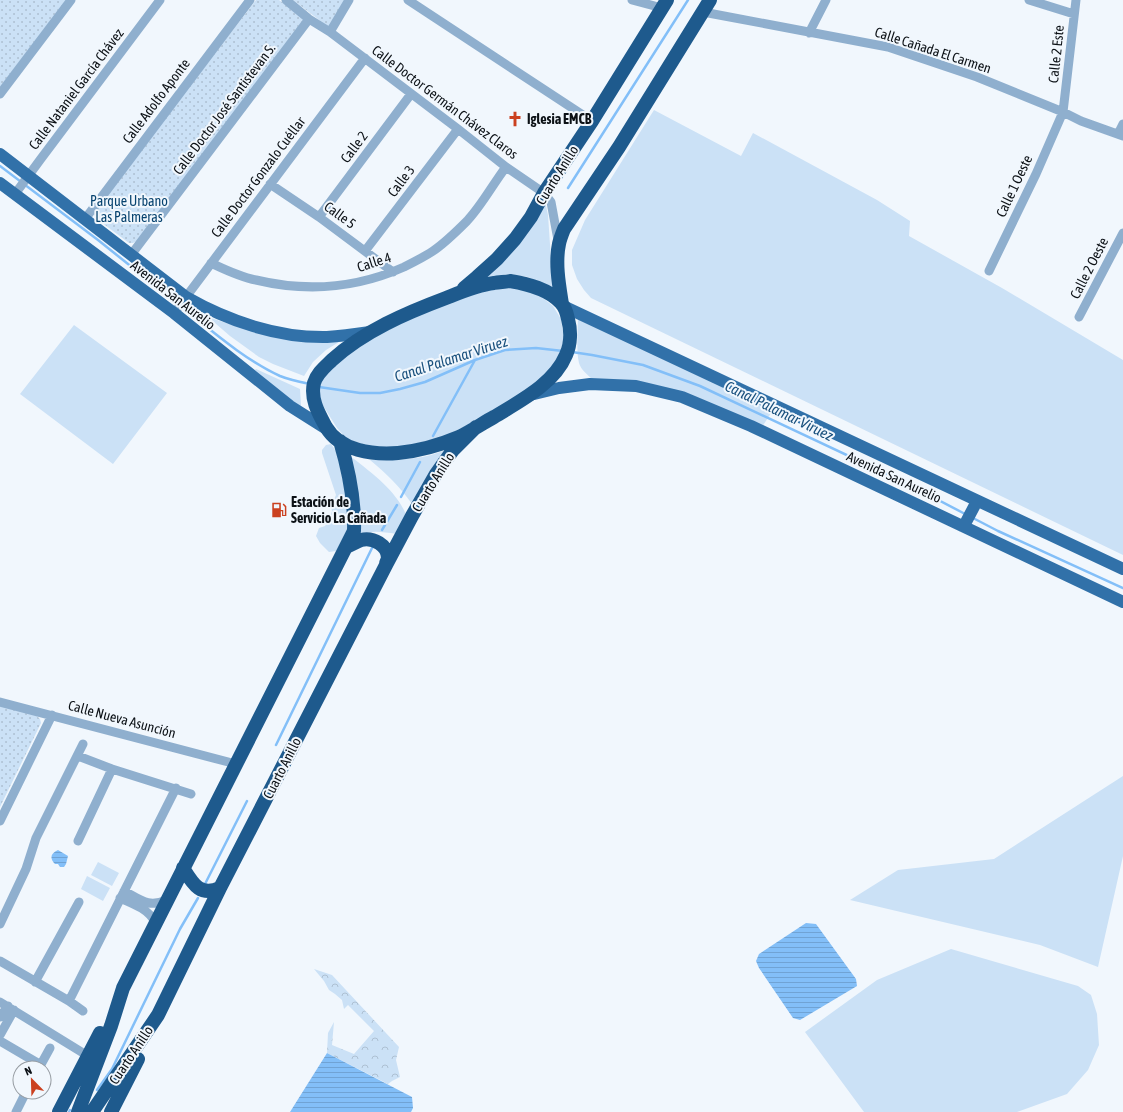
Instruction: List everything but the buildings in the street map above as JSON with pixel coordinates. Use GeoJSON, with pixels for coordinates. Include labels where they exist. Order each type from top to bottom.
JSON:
{"type":"FeatureCollection","features":[{"type":"Feature","properties":{"kind":"highway","name":"Cuarto Anillo"},"geometry":{"type":"LineString","coordinates":[[456,294],[497,259],[515,239],[531,217],[544,193],[592,121],[665,4]]}},
{"type":"Feature","properties":{"kind":"highway"},"geometry":{"type":"LineString","coordinates":[[563,305],[553,296],[542,290],[527,284],[510,281],[493,283],[456,294],[406,314],[371,332],[342,351],[319,373],[314,384],[313,398],[316,406],[328,430],[340,441],[359,451],[379,454],[398,453],[418,450],[459,436],[530,395],[544,385],[557,370],[568,348],[569,323],[563,305],[559,284],[558,264],[559,245],[564,229],[619,147],[707,6]]}},
{"type":"Feature","properties":{"kind":"highway","name":"Cuarto Anillo"},"geometry":{"type":"LineString","coordinates":[[92,1112],[158,1015],[220,888],[412,516],[436,474],[453,450],[476,427]]}},
{"type":"Feature","properties":{"kind":"highway","name":"Cuarto Anillo"},"geometry":{"type":"LineString","coordinates":[[78,1112],[111,1026],[123,988],[354,531],[353,494],[340,441]]}},
{"type":"Feature","properties":{"kind":"highway"},"geometry":{"type":"LineString","coordinates":[[346,547],[362,540],[369,539],[376,541],[382,545],[386,551],[388,558],[386,564]]}},
{"type":"Feature","properties":{"kind":"highway"},"geometry":{"type":"LineString","coordinates":[[183,868],[196,886],[204,891],[213,891],[220,888]]}},
{"type":"Feature","properties":{"kind":"highway"},"geometry":{"type":"LineString","coordinates":[[59,1112],[123,988]]}},
{"type":"Feature","properties":{"kind":"highway"},"geometry":{"type":"LineString","coordinates":[[111,1112],[145,1045],[158,1015]]}},
{"type":"Feature","properties":{"kind":"main road","name":"Avenida San Aurelio"},"geometry":{"type":"LineString","coordinates":[[0,154],[28,178],[85,219],[131,255],[184,299],[230,319],[269,330],[296,335],[326,337],[371,332]]}},
{"type":"Feature","properties":{"kind":"main road","name":"Avenida San Aurelio"},"geometry":{"type":"LineString","coordinates":[[0,182],[17,193],[175,312],[290,406],[328,430]]}},
{"type":"Feature","properties":{"kind":"main road","name":"Avenida San Aurelio"},"geometry":{"type":"LineString","coordinates":[[563,305],[975,504],[1123,569]]}},
{"type":"Feature","properties":{"kind":"main road","name":"Avenida San Aurelio"},"geometry":{"type":"LineString","coordinates":[[530,395],[559,388],[590,384],[636,386],[682,397],[751,426],[964,524],[1123,602]]}},
{"type":"Feature","properties":{"kind":"main road"},"geometry":{"type":"LineString","coordinates":[[964,524],[975,504]]}},
{"type":"Feature","properties":{"kind":"street"},"geometry":{"type":"LineString","coordinates":[[0,94],[71,0]]}},
{"type":"Feature","properties":{"kind":"street","name":"Calle Nataniel García Chávez"},"geometry":{"type":"LineString","coordinates":[[17,193],[44,154],[160,0]]}},
{"type":"Feature","properties":{"kind":"street","name":"Calle Adolfo Aponte"},"geometry":{"type":"LineString","coordinates":[[85,219],[250,0]]}},
{"type":"Feature","properties":{"kind":"street","name":"Calle Doctor Germán Chávez Claros"},"geometry":{"type":"LineString","coordinates":[[286,0],[544,193],[551,202],[559,245]]}},
{"type":"Feature","properties":{"kind":"street"},"geometry":{"type":"LineString","coordinates":[[330,32],[349,0]]}},
{"type":"Feature","properties":{"kind":"street"},"geometry":{"type":"LineString","coordinates":[[408,0],[592,121]]}},
{"type":"Feature","properties":{"kind":"street"},"geometry":{"type":"LineString","coordinates":[[632,0],[665,4]]}},
{"type":"Feature","properties":{"kind":"street"},"geometry":{"type":"LineString","coordinates":[[809,33],[826,0]]}},
{"type":"Feature","properties":{"kind":"street"},"geometry":{"type":"LineString","coordinates":[[1029,0],[1074,14]]}},
{"type":"Feature","properties":{"kind":"street","name":"Calle 2 Este"},"geometry":{"type":"LineString","coordinates":[[1064,112],[1076,0]]}},
{"type":"Feature","properties":{"kind":"street","name":"Calle Cañada El Carmen"},"geometry":{"type":"LineString","coordinates":[[707,6],[809,33],[888,47],[977,77],[1064,112],[1081,122],[1121,135]]}},
{"type":"Feature","properties":{"kind":"street","name":"Calle Doctor José Santistevan S."},"geometry":{"type":"LineString","coordinates":[[131,255],[310,19]]}},
{"type":"Feature","properties":{"kind":"street","name":"Calle Doctor Gonzalo Cuéllar"},"geometry":{"type":"LineString","coordinates":[[175,312],[365,58]]}},
{"type":"Feature","properties":{"kind":"street","name":"Calle 2"},"geometry":{"type":"LineString","coordinates":[[319,217],[411,94]]}},
{"type":"Feature","properties":{"kind":"street","name":"Calle 1 Oeste"},"geometry":{"type":"LineString","coordinates":[[989,271],[1064,112]]}},
{"type":"Feature","properties":{"kind":"street"},"geometry":{"type":"LineString","coordinates":[[1121,135],[1123,124]]}},
{"type":"Feature","properties":{"kind":"street","name":"Calle 3"},"geometry":{"type":"LineString","coordinates":[[365,251],[458,129]]}},
{"type":"Feature","properties":{"kind":"street","name":"Calle 4"},"geometry":{"type":"LineString","coordinates":[[211,263],[232,273],[255,280],[278,285],[301,287],[348,285],[393,272],[433,251],[468,220],[481,204],[506,166]]}},
{"type":"Feature","properties":{"kind":"street","name":"Calle 5"},"geometry":{"type":"LineString","coordinates":[[270,184],[319,217],[393,272]]}},
{"type":"Feature","properties":{"kind":"street","name":"Calle 2 Oeste"},"geometry":{"type":"LineString","coordinates":[[1079,317],[1123,232]]}},
{"type":"Feature","properties":{"kind":"street","name":"Calle Nueva Asunción"},"geometry":{"type":"LineString","coordinates":[[0,702],[236,764]]}},
{"type":"Feature","properties":{"kind":"street"},"geometry":{"type":"LineString","coordinates":[[0,821],[52,715]]}},
{"type":"Feature","properties":{"kind":"street"},"geometry":{"type":"LineString","coordinates":[[0,924],[26,869],[36,838],[83,744]]}},
{"type":"Feature","properties":{"kind":"street"},"geometry":{"type":"LineString","coordinates":[[78,756],[112,769],[191,794]]}},
{"type":"Feature","properties":{"kind":"street"},"geometry":{"type":"LineString","coordinates":[[78,841],[112,769]]}},
{"type":"Feature","properties":{"kind":"street"},"geometry":{"type":"LineString","coordinates":[[69,1001],[176,788]]}},
{"type":"Feature","properties":{"kind":"street"},"geometry":{"type":"LineString","coordinates":[[122,895],[147,903],[159,904],[167,900]]}},
{"type":"Feature","properties":{"kind":"street"},"geometry":{"type":"LineString","coordinates":[[122,895],[152,916],[155,922],[154,927]]}},
{"type":"Feature","properties":{"kind":"street"},"geometry":{"type":"LineString","coordinates":[[35,982],[79,902]]}},
{"type":"Feature","properties":{"kind":"street"},"geometry":{"type":"LineString","coordinates":[[0,961],[69,1001],[83,1011]]}},
{"type":"Feature","properties":{"kind":"street"},"geometry":{"type":"LineString","coordinates":[[7,1006],[88,1056]]}},
{"type":"Feature","properties":{"kind":"street"},"geometry":{"type":"LineString","coordinates":[[0,1017],[7,1006]]}},
{"type":"Feature","properties":{"kind":"street"},"geometry":{"type":"LineString","coordinates":[[0,1035],[7,1006]]}},
{"type":"Feature","properties":{"kind":"street"},"geometry":{"type":"LineString","coordinates":[[0,1041],[30,1060]]}},
{"type":"Feature","properties":{"kind":"street"},"geometry":{"type":"LineString","coordinates":[[43,1060],[50,1048]]}},
{"type":"Feature","properties":{"kind":"street"},"geometry":{"type":"LineString","coordinates":[[16,1112],[22,1100]]}},
{"type":"Feature","properties":{"kind":"green space"},"geometry":{"type":"Polygon","coordinates":[[[0,0],[66,0],[0,87],[0,0]]]}},
{"type":"Feature","properties":{"kind":"green space","name":"Parque Urbano Las Palmeras"},"geometry":{"type":"Polygon","coordinates":[[[256,0],[279,0],[301,16],[303,20],[137,241],[129,243],[97,219],[94,215],[95,210],[256,0]]]}},
{"type":"Feature","properties":{"kind":"green space"},"geometry":{"type":"Polygon","coordinates":[[[293,0],[346,0],[330,26],[327,26],[293,0]]]}},
{"type":"Feature","properties":{"kind":"green space"},"geometry":{"type":"Polygon","coordinates":[[[654,110],[741,156],[753,133],[877,200],[910,221],[909,236],[1002,288],[1123,360],[1123,555],[591,298],[577,279],[572,265],[572,250],[585,220],[654,110]]]}},
{"type":"Feature","properties":{"kind":"green space"},"geometry":{"type":"Polygon","coordinates":[[[545,201],[548,215],[553,288],[528,277],[510,274],[484,278],[545,201]]]}},
{"type":"Feature","properties":{"kind":"green space"},"geometry":{"type":"Polygon","coordinates":[[[505,285],[539,295],[553,306],[561,319],[564,339],[556,364],[539,381],[505,406],[446,436],[398,448],[375,448],[347,439],[337,428],[317,393],[322,378],[348,354],[399,321],[480,292],[505,285]]]}},
{"type":"Feature","properties":{"kind":"green space"},"geometry":{"type":"Polygon","coordinates":[[[208,317],[272,335],[305,340],[339,342],[326,350],[313,362],[304,376],[259,357],[230,336],[208,317]]]}},
{"type":"Feature","properties":{"kind":"green space"},"geometry":{"type":"Polygon","coordinates":[[[578,318],[773,410],[762,427],[683,392],[593,380],[583,370],[579,363],[577,347],[578,318]]]}},
{"type":"Feature","properties":{"kind":"green space"},"geometry":{"type":"Polygon","coordinates":[[[74,325],[167,393],[113,464],[20,394],[74,325]]]}},
{"type":"Feature","properties":{"kind":"green space"},"geometry":{"type":"Polygon","coordinates":[[[256,369],[300,389],[300,407],[254,371],[256,369]]]}},
{"type":"Feature","properties":{"kind":"green space"},"geometry":{"type":"Polygon","coordinates":[[[331,444],[338,454],[350,518],[349,532],[336,551],[329,552],[320,543],[316,536],[319,528],[325,526],[330,518],[332,511],[331,506],[336,495],[322,453],[322,450],[326,445],[331,444]]]}},
{"type":"Feature","properties":{"kind":"green space"},"geometry":{"type":"Polygon","coordinates":[[[449,449],[412,504],[392,480],[370,460],[416,458],[449,449]]]}},
{"type":"Feature","properties":{"kind":"green space"},"geometry":{"type":"Polygon","coordinates":[[[349,455],[382,482],[397,498],[407,517],[397,534],[373,532],[358,535],[349,455]]]}},
{"type":"Feature","properties":{"kind":"green space"},"geometry":{"type":"Polygon","coordinates":[[[0,705],[36,715],[40,719],[41,723],[0,807],[0,705]]]}},
{"type":"Feature","properties":{"kind":"green space"},"geometry":{"type":"Polygon","coordinates":[[[1123,776],[1123,856],[1098,967],[1040,945],[850,900],[898,870],[994,859],[1123,776]]]}},
{"type":"Feature","properties":{"kind":"green space"},"geometry":{"type":"Polygon","coordinates":[[[98,862],[119,873],[112,886],[91,875],[98,862]]]}},
{"type":"Feature","properties":{"kind":"green space"},"geometry":{"type":"Polygon","coordinates":[[[87,876],[110,888],[103,901],[81,889],[87,876]]]}},
{"type":"Feature","properties":{"kind":"green space"},"geometry":{"type":"Polygon","coordinates":[[[951,949],[1078,986],[1091,995],[1097,1014],[1099,1045],[1088,1070],[1067,1094],[1017,1112],[864,1112],[805,1032],[877,980],[951,949]]]}},
{"type":"Feature","properties":{"kind":"green space"},"geometry":{"type":"Polygon","coordinates":[[[314,969],[332,975],[399,1047],[396,1060],[400,1077],[388,1084],[327,1053],[328,1033],[334,1022],[332,1045],[354,1054],[374,1031],[348,1005],[344,1009],[342,1000],[329,990],[314,969]]]}},
{"type":"Feature","properties":{"kind":"water"},"geometry":{"type":"Polygon","coordinates":[[[58,850],[68,856],[64,867],[60,867],[58,864],[55,864],[51,858],[52,854],[58,850]]]}},
{"type":"Feature","properties":{"kind":"water"},"geometry":{"type":"Polygon","coordinates":[[[806,923],[816,924],[856,979],[857,986],[800,1020],[793,1018],[759,968],[756,961],[759,954],[806,923]]]}},
{"type":"Feature","properties":{"kind":"water"},"geometry":{"type":"Polygon","coordinates":[[[327,1053],[412,1097],[413,1108],[411,1112],[290,1112],[327,1053]]]}},
{"type":"Feature","properties":{"kind":"waterway"},"geometry":{"type":"LineString","coordinates":[[568,188],[688,0]]}},
{"type":"Feature","properties":{"kind":"waterway","name":"Canal Palamar Viruez"},"geometry":{"type":"LineString","coordinates":[[0,166],[98,240],[178,304]]}},
{"type":"Feature","properties":{"kind":"waterway","name":"Canal Palamar Viruez"},"geometry":{"type":"LineString","coordinates":[[182,307],[254,362],[280,376],[310,384]]}},
{"type":"Feature","properties":{"kind":"waterway","name":"Canal Palamar Viruez"},"geometry":{"type":"LineString","coordinates":[[319,387],[360,393],[380,393],[425,382],[475,360],[505,350],[536,348],[563,351]]}},
{"type":"Feature","properties":{"kind":"waterway","name":"Canal Palamar Viruez"},"geometry":{"type":"LineString","coordinates":[[572,352],[643,365],[700,386],[904,482],[967,515]]}},
{"type":"Feature","properties":{"kind":"waterway"},"geometry":{"type":"LineString","coordinates":[[433,436],[475,360]]}},
{"type":"Feature","properties":{"kind":"waterway"},"geometry":{"type":"LineString","coordinates":[[401,497],[420,462]]}},
{"type":"Feature","properties":{"kind":"waterway"},"geometry":{"type":"LineString","coordinates":[[382,530],[397,505]]}},
{"type":"Feature","properties":{"kind":"waterway","name":"Canal Palamar Viruez"},"geometry":{"type":"LineString","coordinates":[[973,518],[998,531],[1123,588]]}},
{"type":"Feature","properties":{"kind":"waterway"},"geometry":{"type":"LineString","coordinates":[[276,745],[372,548]]}},
{"type":"Feature","properties":{"kind":"waterway"},"geometry":{"type":"LineString","coordinates":[[205,884],[247,801]]}},
{"type":"Feature","properties":{"kind":"waterway"},"geometry":{"type":"LineString","coordinates":[[97,1090],[112,1069],[180,929],[198,898]]}},
{"type":"Feature","properties":{"kind":"place","name":"Iglesia EMCB"},"geometry":{"type":"Point","coordinates":[515,119]}},
{"type":"Feature","properties":{"kind":"place","name":"Estación de Servicio La Cañada"},"geometry":{"type":"Point","coordinates":[279,510]}}]}
